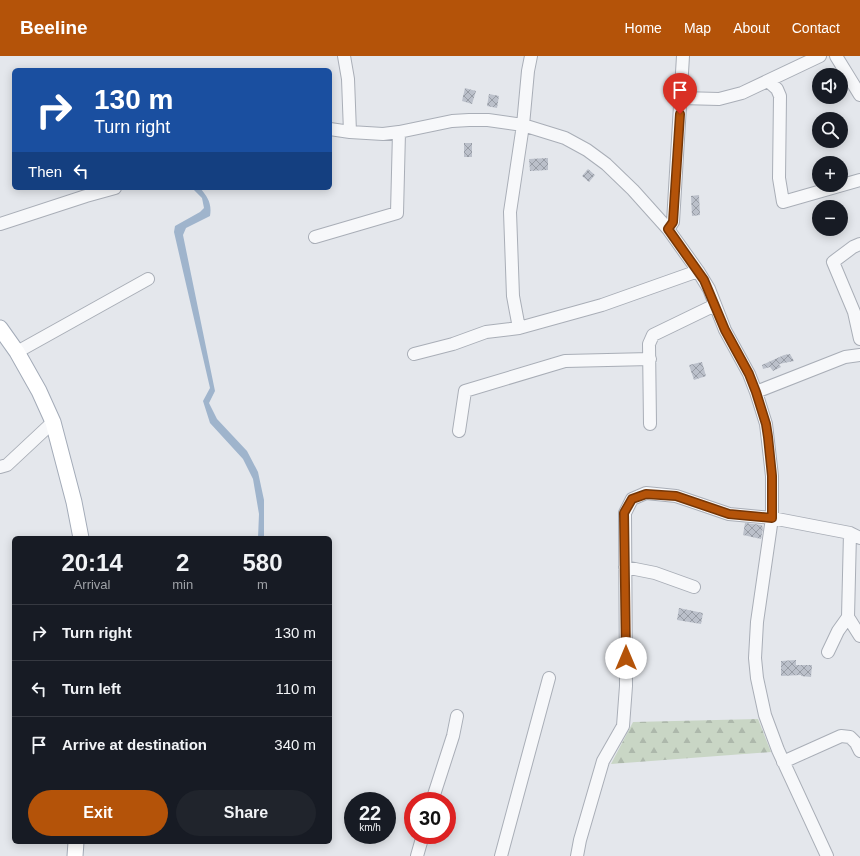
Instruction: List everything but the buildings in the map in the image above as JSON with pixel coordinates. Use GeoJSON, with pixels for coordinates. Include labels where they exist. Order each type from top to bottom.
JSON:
{"type":"FeatureCollection","features":[{"type":"Feature","properties":{"kind":"main road"},"geometry":{"type":"LineString","coordinates":[[0,328],[17,352],[39,391],[53,422],[74,502],[81,536]]}},
{"type":"Feature","properties":{"kind":"main road"},"geometry":{"type":"LineString","coordinates":[[75,856],[76,844]]}},
{"type":"Feature","properties":{"kind":"street"},"geometry":{"type":"LineString","coordinates":[[344,56],[348,79],[350,132]]}},
{"type":"Feature","properties":{"kind":"street"},"geometry":{"type":"LineString","coordinates":[[519,328],[513,296],[510,212],[523,125],[528,71],[531,56]]}},
{"type":"Feature","properties":{"kind":"street"},"geometry":{"type":"LineString","coordinates":[[668,229],[673,222],[683,56]]}},
{"type":"Feature","properties":{"kind":"street"},"geometry":{"type":"LineString","coordinates":[[681,98],[719,99],[742,93],[820,56]]}},
{"type":"Feature","properties":{"kind":"street"},"geometry":{"type":"LineString","coordinates":[[836,56],[860,95]]}},
{"type":"Feature","properties":{"kind":"street"},"geometry":{"type":"LineString","coordinates":[[768,81],[778,89],[780,96],[779,178],[783,202],[860,180]]}},
{"type":"Feature","properties":{"kind":"street"},"geometry":{"type":"LineString","coordinates":[[332,129],[383,134],[423,128],[437,124],[469,120],[488,120],[523,125],[565,138],[587,150],[606,164],[633,190],[668,229],[698,270],[709,289],[725,330],[749,374],[766,424],[772,476],[772,518],[757,622],[755,658],[765,715],[771,732],[783,762],[827,856]]}},
{"type":"Feature","properties":{"kind":"street"},"geometry":{"type":"LineString","coordinates":[[315,237],[397,213],[399,132]]}},
{"type":"Feature","properties":{"kind":"street"},"geometry":{"type":"LineString","coordinates":[[0,224],[108,190]]}},
{"type":"Feature","properties":{"kind":"street"},"geometry":{"type":"LineString","coordinates":[[860,244],[853,247],[833,262],[854,312],[860,339]]}},
{"type":"Feature","properties":{"kind":"street"},"geometry":{"type":"LineString","coordinates":[[414,354],[453,344],[486,332],[519,328],[602,304],[698,270]]}},
{"type":"Feature","properties":{"kind":"street"},"geometry":{"type":"LineString","coordinates":[[17,352],[148,280]]}},
{"type":"Feature","properties":{"kind":"street"},"geometry":{"type":"LineString","coordinates":[[650,424],[649,344],[654,336],[715,305]]}},
{"type":"Feature","properties":{"kind":"street"},"geometry":{"type":"LineString","coordinates":[[756,392],[845,357],[860,355]]}},
{"type":"Feature","properties":{"kind":"street"},"geometry":{"type":"LineString","coordinates":[[459,431],[465,391],[565,361],[650,359]]}},
{"type":"Feature","properties":{"kind":"street"},"geometry":{"type":"LineString","coordinates":[[0,467],[7,465],[53,422]]}},
{"type":"Feature","properties":{"kind":"street"},"geometry":{"type":"LineString","coordinates":[[577,856],[580,840],[603,761],[623,726],[626,686],[624,513],[632,499],[646,494],[676,496],[729,514],[772,518],[855,535],[848,617],[838,631],[828,652]]}},
{"type":"Feature","properties":{"kind":"street"},"geometry":{"type":"LineString","coordinates":[[625,567],[655,573],[694,587]]}},
{"type":"Feature","properties":{"kind":"street"},"geometry":{"type":"LineString","coordinates":[[848,617],[860,636]]}},
{"type":"Feature","properties":{"kind":"street"},"geometry":{"type":"LineString","coordinates":[[501,856],[549,678]]}},
{"type":"Feature","properties":{"kind":"street"},"geometry":{"type":"LineString","coordinates":[[435,792],[453,736],[457,716]]}},
{"type":"Feature","properties":{"kind":"street"},"geometry":{"type":"LineString","coordinates":[[783,762],[841,736],[850,737],[856,743],[860,751]]}},
{"type":"Feature","properties":{"kind":"street"},"geometry":{"type":"LineString","coordinates":[[417,856],[420,844]]}},
{"type":"Feature","properties":{"kind":"green space"},"geometry":{"type":"Polygon","coordinates":[[[758,719],[771,752],[611,764],[633,722],[758,719]]]}},
{"type":"Feature","properties":{"kind":"water"},"geometry":{"type":"Polygon","coordinates":[[[194,190],[202,190],[205,194],[210,204],[210,216],[186,228],[183,235],[215,391],[209,403],[217,419],[247,451],[258,472],[264,500],[264,536],[258,536],[259,514],[253,479],[243,459],[210,423],[203,401],[210,388],[174,232],[175,226],[200,212],[204,208],[202,198],[194,190]]]}},
{"type":"Feature","properties":{"kind":"route"},"geometry":{"type":"LineString","coordinates":[[626,658],[624,513],[632,499],[646,494],[676,496],[729,514],[772,518],[772,476],[768,437],[766,424],[756,392],[743,360],[725,330],[709,289],[698,270],[668,229],[673,222],[680,114]]}}]}
